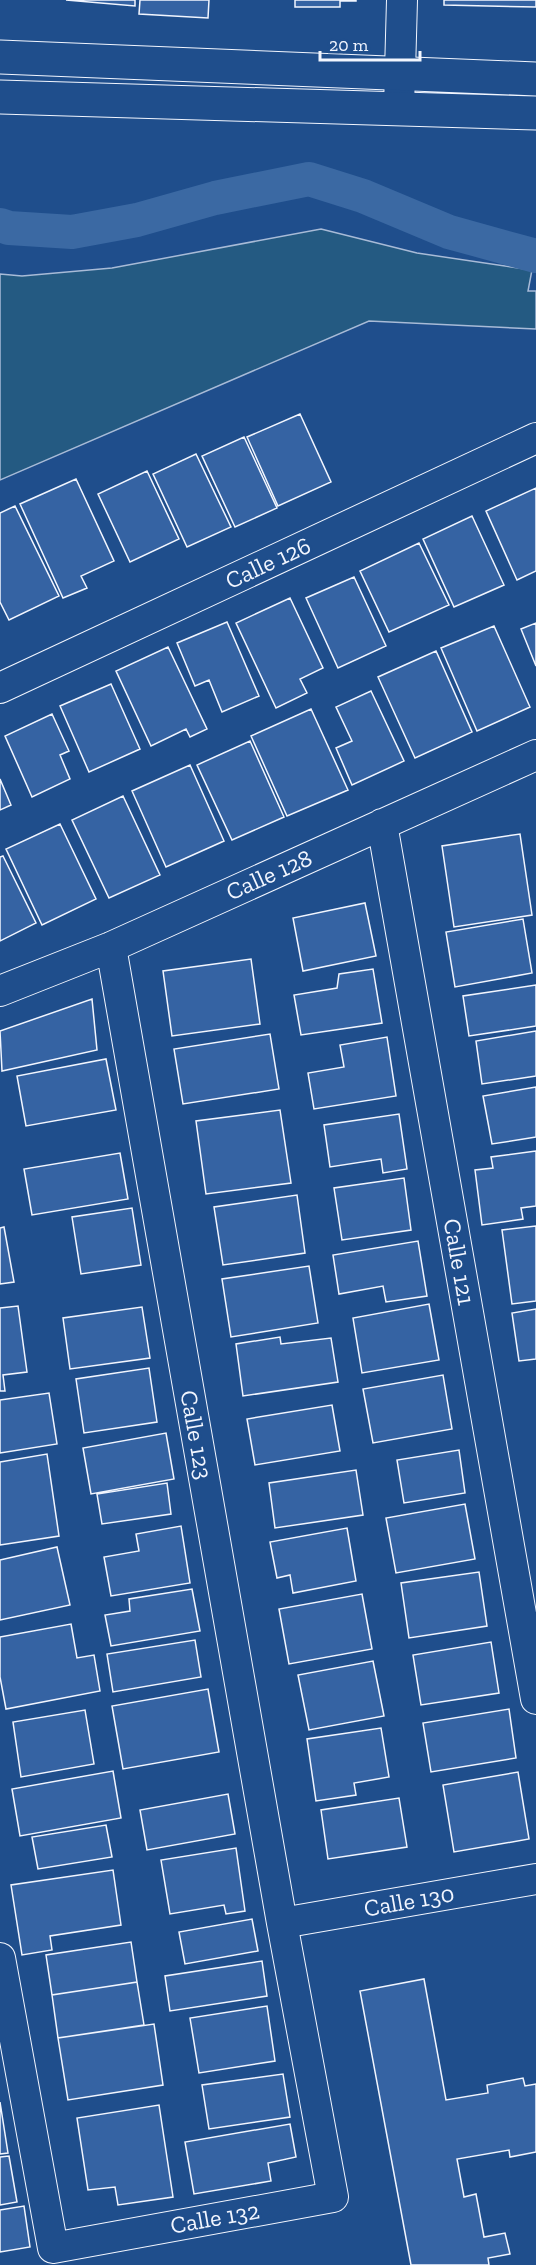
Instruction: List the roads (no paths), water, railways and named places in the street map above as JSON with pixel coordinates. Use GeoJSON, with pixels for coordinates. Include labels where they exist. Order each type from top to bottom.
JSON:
{"type":"FeatureCollection","features":[{"type":"Feature","properties":{"kind":"street"},"geometry":{"type":"LineString","coordinates":[[399,108],[402,0]]}},
{"type":"Feature","properties":{"kind":"street"},"geometry":{"type":"LineString","coordinates":[[0,57],[536,79]]}},
{"type":"Feature","properties":{"kind":"street"},"geometry":{"type":"LineString","coordinates":[[0,97],[536,113]]}},
{"type":"Feature","properties":{"kind":"street","name":"Calle 126"},"geometry":{"type":"LineString","coordinates":[[0,688],[536,438]]}},
{"type":"Feature","properties":{"kind":"street","name":"Calle 128"},"geometry":{"type":"LineString","coordinates":[[0,991],[111,947],[536,755]]}},
{"type":"Feature","properties":{"kind":"street","name":"Calle 121"},"geometry":{"type":"LineString","coordinates":[[382,824],[536,1699]]}},
{"type":"Feature","properties":{"kind":"street","name":"Calle 123"},"geometry":{"type":"LineString","coordinates":[[111,947],[282,1923]]}},
{"type":"Feature","properties":{"kind":"street","name":"Calle 130"},"geometry":{"type":"LineString","coordinates":[[282,1923],[536,1879]]}},
{"type":"Feature","properties":{"kind":"street","name":"Calle 132"},"geometry":{"type":"LineString","coordinates":[[0,1958],[53,2248],[333,2197],[282,1923]]}},
{"type":"Feature","properties":{"kind":"waterway"},"geometry":{"type":"LineString","coordinates":[[0,225],[9,228],[72,232],[137,220],[215,198],[309,179],[363,196],[449,232],[536,256]]}}]}
